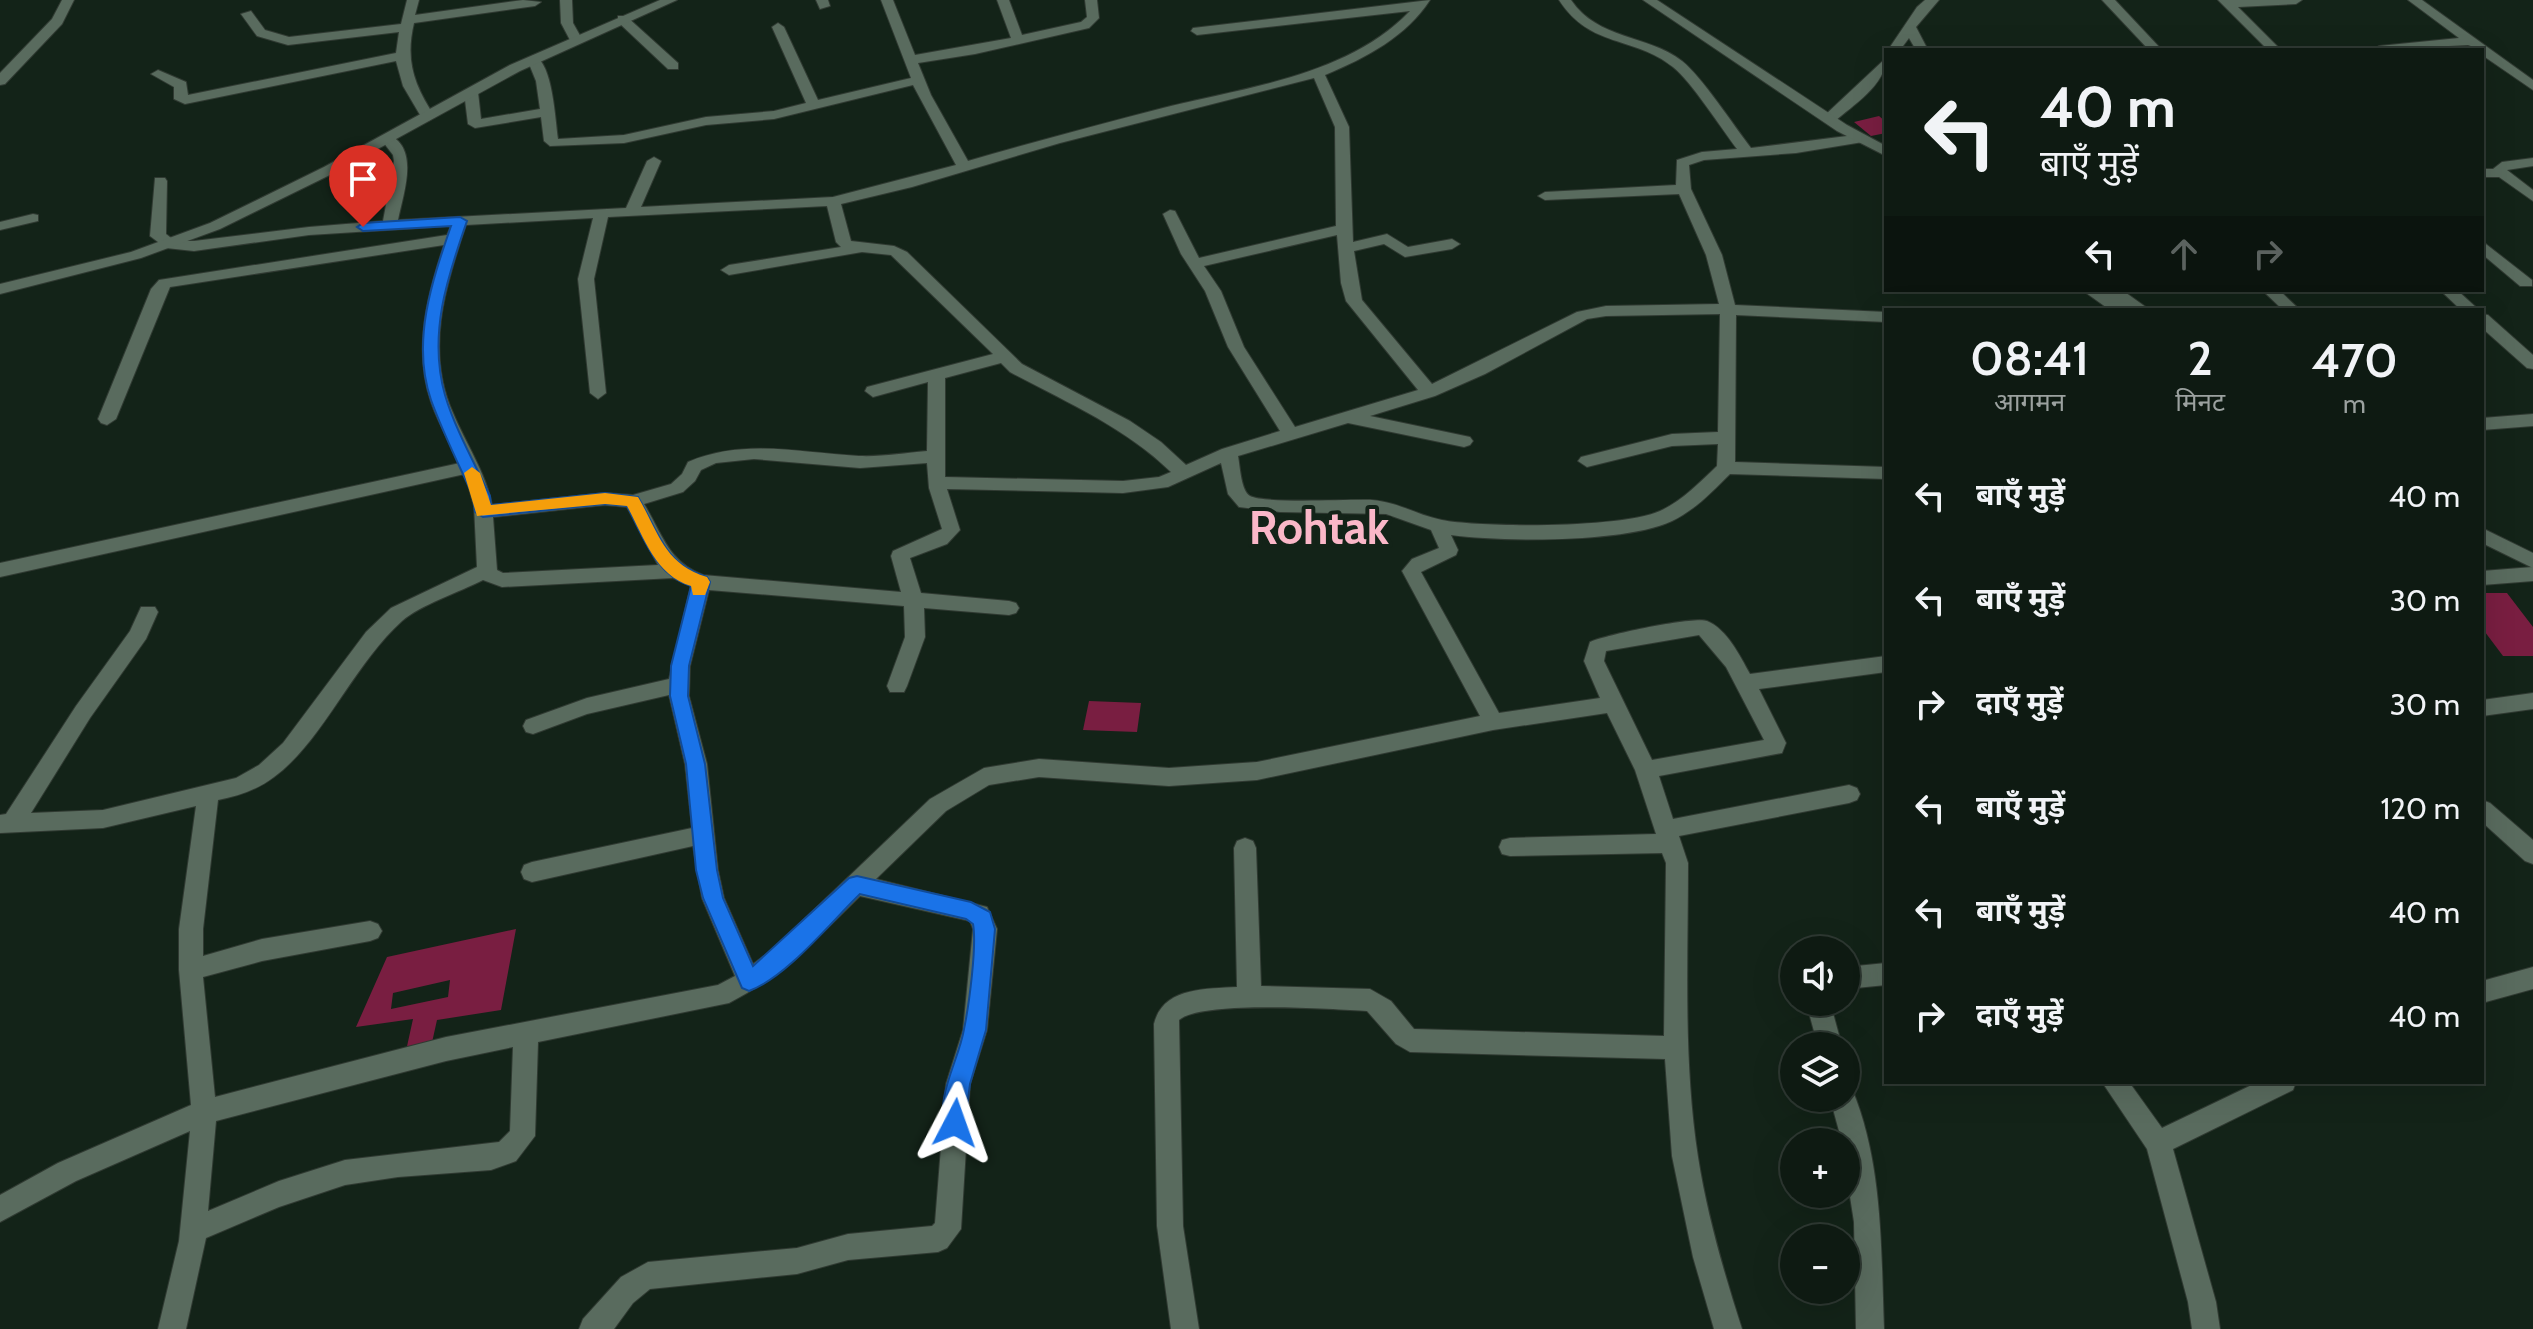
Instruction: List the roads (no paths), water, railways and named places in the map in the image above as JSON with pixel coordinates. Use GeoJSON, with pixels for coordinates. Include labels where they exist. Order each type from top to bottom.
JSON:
{"type":"FeatureCollection","features":[{"type":"Feature","properties":{"kind":"street"},"geometry":{"type":"LineString","coordinates":[[4,72],[58,21],[68,0]]}},
{"type":"Feature","properties":{"kind":"street"},"geometry":{"type":"LineString","coordinates":[[413,0],[401,56],[407,87],[428,117]]}},
{"type":"Feature","properties":{"kind":"street"},"geometry":{"type":"LineString","coordinates":[[566,0],[567,23],[576,39]]}},
{"type":"Feature","properties":{"kind":"street"},"geometry":{"type":"LineString","coordinates":[[0,289],[171,245],[282,194],[534,59],[671,0]]}},
{"type":"Feature","properties":{"kind":"street"},"geometry":{"type":"LineString","coordinates":[[887,0],[918,80],[964,166]]}},
{"type":"Feature","properties":{"kind":"street"},"geometry":{"type":"LineString","coordinates":[[1003,0],[1018,41]]}},
{"type":"Feature","properties":{"kind":"street"},"geometry":{"type":"LineString","coordinates":[[910,60],[1018,41],[1090,22],[1093,18],[1091,0]]}},
{"type":"Feature","properties":{"kind":"street"},"geometry":{"type":"LineString","coordinates":[[1565,0],[1582,21],[1596,31],[1654,50],[1679,65],[1746,151]]}},
{"type":"Feature","properties":{"kind":"street"},"geometry":{"type":"LineString","coordinates":[[1647,0],[1829,119],[1884,160]]}},
{"type":"Feature","properties":{"kind":"street"},"geometry":{"type":"LineString","coordinates":[[1895,48],[1921,10],[1933,0]]}},
{"type":"Feature","properties":{"kind":"street"},"geometry":{"type":"LineString","coordinates":[[2108,0],[2154,48]]}},
{"type":"Feature","properties":{"kind":"street"},"geometry":{"type":"LineString","coordinates":[[2226,2],[2295,0]]}},
{"type":"Feature","properties":{"kind":"street"},"geometry":{"type":"LineString","coordinates":[[2414,0],[2480,48]]}},
{"type":"Feature","properties":{"kind":"street"},"geometry":{"type":"LineString","coordinates":[[247,14],[261,33],[288,41],[535,2]]}},
{"type":"Feature","properties":{"kind":"street"},"geometry":{"type":"LineString","coordinates":[[2226,2],[2273,48]]}},
{"type":"Feature","properties":{"kind":"street"},"geometry":{"type":"LineString","coordinates":[[1197,31],[1256,27],[1353,11],[1422,4]]}},
{"type":"Feature","properties":{"kind":"street"},"geometry":{"type":"LineString","coordinates":[[160,181],[158,236],[171,245],[208,245],[309,231],[390,225],[833,201],[907,184],[964,166],[1318,73],[1345,63],[1374,45],[1422,4]]}},
{"type":"Feature","properties":{"kind":"street"},"geometry":{"type":"LineString","coordinates":[[622,19],[673,66]]}},
{"type":"Feature","properties":{"kind":"street"},"geometry":{"type":"LineString","coordinates":[[778,27],[813,104]]}},
{"type":"Feature","properties":{"kind":"street"},"geometry":{"type":"LineString","coordinates":[[1910,28],[1921,48]]}},
{"type":"Feature","properties":{"kind":"street"},"geometry":{"type":"LineString","coordinates":[[2399,48],[2470,41]]}},
{"type":"Feature","properties":{"kind":"street"},"geometry":{"type":"LineString","coordinates":[[2484,51],[2533,86]]}},
{"type":"Feature","properties":{"kind":"street"},"geometry":{"type":"LineString","coordinates":[[158,74],[181,85],[181,99],[185,100],[401,56]]}},
{"type":"Feature","properties":{"kind":"street"},"geometry":{"type":"LineString","coordinates":[[534,59],[541,73],[551,141],[560,143],[624,139],[706,121],[774,115],[918,80]]}},
{"type":"Feature","properties":{"kind":"street"},"geometry":{"type":"LineString","coordinates":[[1829,119],[1865,88],[1884,64]]}},
{"type":"Feature","properties":{"kind":"street"},"geometry":{"type":"LineString","coordinates":[[1318,73],[1342,127],[1344,229],[1349,283],[1354,301],[1367,321],[1429,392]]}},
{"type":"Feature","properties":{"kind":"street"},"geometry":{"type":"LineString","coordinates":[[471,92],[475,124],[548,112]]}},
{"type":"Feature","properties":{"kind":"street"},"geometry":{"type":"LineString","coordinates":[[387,138],[400,154],[401,161],[390,225]]}},
{"type":"Feature","properties":{"kind":"street"},"geometry":{"type":"LineString","coordinates":[[1228,453],[1237,494],[1245,502],[1382,507],[1406,511],[1438,526],[1485,529],[1630,527],[1661,519],[1688,504],[1726,468],[1728,309],[1714,255],[1684,189],[1682,163],[1689,159],[1746,151],[1796,149],[1858,140],[1884,151]]}},
{"type":"Feature","properties":{"kind":"street"},"geometry":{"type":"LineString","coordinates":[[632,211],[654,161]]}},
{"type":"Feature","properties":{"kind":"street"},"geometry":{"type":"LineString","coordinates":[[2533,162],[2502,166],[2499,170],[2533,197]]}},
{"type":"Feature","properties":{"kind":"street"},"geometry":{"type":"LineString","coordinates":[[2484,173],[2502,173]]}},
{"type":"Feature","properties":{"kind":"street"},"geometry":{"type":"LineString","coordinates":[[1545,196],[1684,189]]}},
{"type":"Feature","properties":{"kind":"street"},"geometry":{"type":"LineString","coordinates":[[833,201],[844,242],[856,249]]}},
{"type":"Feature","properties":{"kind":"street"},"geometry":{"type":"LineString","coordinates":[[598,393],[586,279],[602,213]]}},
{"type":"Feature","properties":{"kind":"street"},"geometry":{"type":"LineString","coordinates":[[1170,214],[1213,291],[1236,347],[1291,435]]}},
{"type":"Feature","properties":{"kind":"street"},"geometry":{"type":"LineString","coordinates":[[0,226],[33,218]]}},
{"type":"Feature","properties":{"kind":"street"},"geometry":{"type":"LineString","coordinates":[[460,221],[438,284],[431,349],[439,399],[481,496],[486,571],[494,579],[672,571],[701,582],[1009,608]]}},
{"type":"Feature","properties":{"kind":"street"},"geometry":{"type":"LineString","coordinates":[[1195,263],[1344,229]]}},
{"type":"Feature","properties":{"kind":"street"},"geometry":{"type":"LineString","coordinates":[[107,419],[159,289],[165,283],[453,239]]}},
{"type":"Feature","properties":{"kind":"street"},"geometry":{"type":"LineString","coordinates":[[1346,248],[1387,239],[1405,252],[1452,244]]}},
{"type":"Feature","properties":{"kind":"street"},"geometry":{"type":"LineString","coordinates":[[2484,247],[2531,281]]}},
{"type":"Feature","properties":{"kind":"street"},"geometry":{"type":"LineString","coordinates":[[729,270],[856,249],[894,251],[902,255],[1016,368],[1124,425],[1155,446],[1183,473]]}},
{"type":"Feature","properties":{"kind":"street"},"geometry":{"type":"LineString","coordinates":[[2093,292],[2118,308]]}},
{"type":"Feature","properties":{"kind":"street"},"geometry":{"type":"LineString","coordinates":[[2114,292],[2139,308]]}},
{"type":"Feature","properties":{"kind":"street"},"geometry":{"type":"LineString","coordinates":[[2272,292],[2290,308]]}},
{"type":"Feature","properties":{"kind":"street"},"geometry":{"type":"LineString","coordinates":[[2450,292],[2469,308]]}},
{"type":"Feature","properties":{"kind":"street"},"geometry":{"type":"LineString","coordinates":[[937,483],[1123,487],[1162,483],[1228,453],[1429,392],[1479,370],[1583,315],[1606,311],[1728,309],[1884,317]]}},
{"type":"Feature","properties":{"kind":"street"},"geometry":{"type":"LineString","coordinates":[[2484,321],[2533,364]]}},
{"type":"Feature","properties":{"kind":"street"},"geometry":{"type":"LineString","coordinates":[[873,391],[1002,357]]}},
{"type":"Feature","properties":{"kind":"street"},"geometry":{"type":"LineString","coordinates":[[897,686],[915,637],[914,602],[900,556],[906,550],[949,535],[950,523],[940,501],[937,483],[935,456],[939,402],[936,374]]}},
{"type":"Feature","properties":{"kind":"street"},"geometry":{"type":"LineString","coordinates":[[2484,413],[2533,409]]}},
{"type":"Feature","properties":{"kind":"street"},"geometry":{"type":"LineString","coordinates":[[1348,417],[1464,441]]}},
{"type":"Feature","properties":{"kind":"street"},"geometry":{"type":"LineString","coordinates":[[2484,424],[2533,420]]}},
{"type":"Feature","properties":{"kind":"street"},"geometry":{"type":"LineString","coordinates":[[1587,461],[1672,440],[1727,438]]}},
{"type":"Feature","properties":{"kind":"street"},"geometry":{"type":"LineString","coordinates":[[483,512],[605,499],[633,501],[677,488],[689,477],[694,466],[709,459],[777,452],[860,462],[935,456]]}},
{"type":"Feature","properties":{"kind":"street"},"geometry":{"type":"LineString","coordinates":[[0,570],[470,467]]}},
{"type":"Feature","properties":{"kind":"street"},"geometry":{"type":"LineString","coordinates":[[1726,468],[1884,473]]}},
{"type":"Feature","properties":{"kind":"street"},"geometry":{"type":"LineString","coordinates":[[633,501],[658,551],[672,571]]}},
{"type":"Feature","properties":{"kind":"street"},"geometry":{"type":"LineString","coordinates":[[1438,526],[1449,550],[1442,556],[1417,564],[1411,571],[1493,722]]}},
{"type":"Feature","properties":{"kind":"street"},"geometry":{"type":"LineString","coordinates":[[2484,536],[2533,561]]}},
{"type":"Feature","properties":{"kind":"street"},"geometry":{"type":"LineString","coordinates":[[6,824],[103,819],[241,786],[267,771],[290,749],[373,637],[398,613],[486,571]]}},
{"type":"Feature","properties":{"kind":"street"},"geometry":{"type":"LineString","coordinates":[[2484,578],[2533,574]]}},
{"type":"Feature","properties":{"kind":"street"},"geometry":{"type":"LineString","coordinates":[[701,582],[680,666],[682,716],[696,764],[702,835],[713,898],[749,981]]}},
{"type":"Feature","properties":{"kind":"street"},"geometry":{"type":"LineString","coordinates":[[6,824],[139,634],[148,612]]}},
{"type":"Feature","properties":{"kind":"street"},"geometry":{"type":"LineString","coordinates":[[1646,770],[1775,747],[1744,683],[1715,636],[1702,627],[1608,642],[1597,647],[1594,661],[1646,770],[1670,836],[1678,884],[1676,1048],[1685,1156],[1706,1257],[1728,1329]]}},
{"type":"Feature","properties":{"kind":"street"},"geometry":{"type":"LineString","coordinates":[[1744,683],[1884,664]]}},
{"type":"Feature","properties":{"kind":"street"},"geometry":{"type":"LineString","coordinates":[[533,726],[568,710],[610,697],[679,685]]}},
{"type":"Feature","properties":{"kind":"street"},"geometry":{"type":"LineString","coordinates":[[2484,708],[2533,701]]}},
{"type":"Feature","properties":{"kind":"street"},"geometry":{"type":"LineString","coordinates":[[0,1209],[82,1166],[204,1112],[446,1049],[721,995],[749,981],[780,958],[938,805],[984,777],[1039,768],[1169,777],[1257,771],[1493,722],[1613,704]]}},
{"type":"Feature","properties":{"kind":"street"},"geometry":{"type":"LineString","coordinates":[[1510,847],[1670,836],[1849,794]]}},
{"type":"Feature","properties":{"kind":"street"},"geometry":{"type":"LineString","coordinates":[[172,1329],[194,1230],[204,1112],[191,970],[196,871],[208,796]]}},
{"type":"Feature","properties":{"kind":"street"},"geometry":{"type":"LineString","coordinates":[[2484,811],[2533,854]]}},
{"type":"Feature","properties":{"kind":"street"},"geometry":{"type":"LineString","coordinates":[[532,872],[702,835]]}},
{"type":"Feature","properties":{"kind":"street"},"geometry":{"type":"LineString","coordinates":[[1245,848],[1249,997]]}},
{"type":"Feature","properties":{"kind":"street"},"geometry":{"type":"LineString","coordinates":[[593,1329],[601,1324],[628,1285],[648,1276],[797,1261],[848,1247],[938,1239],[948,1229],[958,1084],[975,1030],[985,929],[982,919],[971,911],[857,885]]}},
{"type":"Feature","properties":{"kind":"street"},"geometry":{"type":"LineString","coordinates":[[191,970],[285,945],[370,931]]}},
{"type":"Feature","properties":{"kind":"street"},"geometry":{"type":"LineString","coordinates":[[1860,977],[1884,974]]}},
{"type":"Feature","properties":{"kind":"street"},"geometry":{"type":"LineString","coordinates":[[2484,991],[2533,978]]}},
{"type":"Feature","properties":{"kind":"street"},"geometry":{"type":"LineString","coordinates":[[1185,1329],[1170,1226],[1166,1024],[1168,1015],[1184,1004],[1249,997],[1370,1000],[1381,1005],[1399,1033],[1410,1040],[1676,1048]]}},
{"type":"Feature","properties":{"kind":"street"},"geometry":{"type":"LineString","coordinates":[[194,1230],[286,1191],[335,1175],[369,1168],[491,1157],[507,1152],[522,1136],[526,1033]]}},
{"type":"Feature","properties":{"kind":"street"},"geometry":{"type":"LineString","coordinates":[[2115,1084],[2158,1143],[2202,1302],[2206,1329]]}},
{"type":"Feature","properties":{"kind":"street"},"geometry":{"type":"LineString","coordinates":[[2158,1143],[2280,1084]]}},
{"type":"Feature","properties":{"kind":"street"},"geometry":{"type":"LineString","coordinates":[[1847,1112],[1867,1222],[1870,1329]]}},
{"type":"Feature","properties":{"kind":"district","name":"Rohtak"},"geometry":{"type":"Point","coordinates":[1319,528]}}]}
